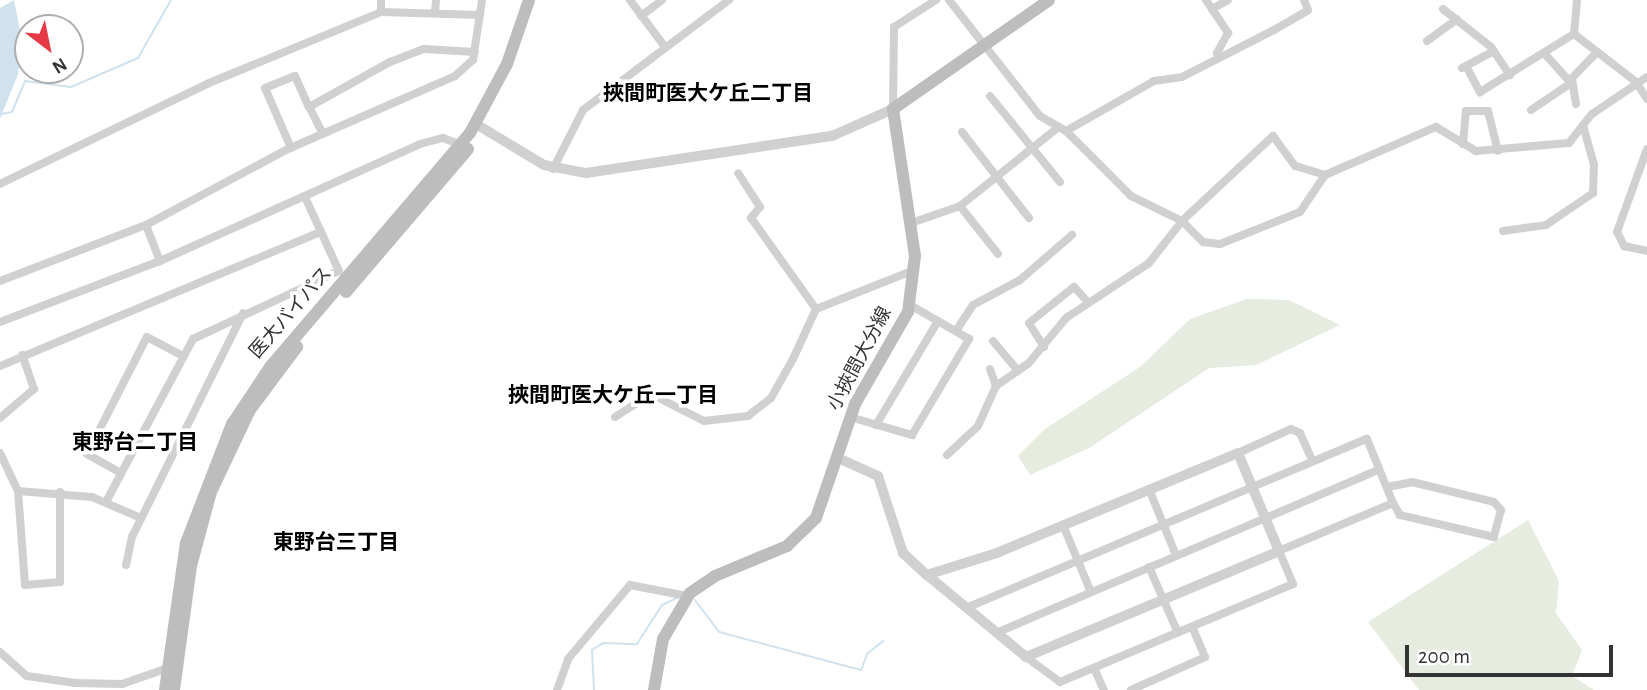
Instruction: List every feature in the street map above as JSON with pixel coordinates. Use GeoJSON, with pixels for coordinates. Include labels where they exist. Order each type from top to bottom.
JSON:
{"type":"FeatureCollection","features":[{"type":"Feature","properties":{"kind":"main road","name":"医大バイパス"},"geometry":{"type":"LineString","coordinates":[[165,690],[186,543],[232,424],[274,361],[479,126],[529,0]]}},
{"type":"Feature","properties":{"kind":"main road","name":"医大バイパス"},"geometry":{"type":"LineString","coordinates":[[174,690],[198,533],[234,437],[273,377],[479,126],[515,66],[537,0]]}},
{"type":"Feature","properties":{"kind":"main road"},"geometry":{"type":"LineString","coordinates":[[893,109],[979,45],[1049,0]]}},
{"type":"Feature","properties":{"kind":"main road","name":"小挾間大分線"},"geometry":{"type":"LineString","coordinates":[[687,596],[807,530],[826,501],[850,417],[910,305],[915,270],[911,223],[893,109]]}},
{"type":"Feature","properties":{"kind":"main road"},"geometry":{"type":"LineString","coordinates":[[654,690],[663,639],[687,596]]}},
{"type":"Feature","properties":{"kind":"street"},"geometry":{"type":"LineString","coordinates":[[381,0],[381,12]]}},
{"type":"Feature","properties":{"kind":"street"},"geometry":{"type":"LineString","coordinates":[[435,12],[436,0]]}},
{"type":"Feature","properties":{"kind":"street"},"geometry":{"type":"LineString","coordinates":[[0,281],[146,225],[291,148],[455,76],[475,52],[482,0]]}},
{"type":"Feature","properties":{"kind":"street"},"geometry":{"type":"LineString","coordinates":[[630,0],[664,47]]}},
{"type":"Feature","properties":{"kind":"street"},"geometry":{"type":"LineString","coordinates":[[641,16],[662,0]]}},
{"type":"Feature","properties":{"kind":"street"},"geometry":{"type":"LineString","coordinates":[[553,169],[583,110],[729,0]]}},
{"type":"Feature","properties":{"kind":"street"},"geometry":{"type":"LineString","coordinates":[[479,126],[553,169],[586,173],[820,139],[893,109],[894,27],[936,0]]}},
{"type":"Feature","properties":{"kind":"street"},"geometry":{"type":"LineString","coordinates":[[949,0],[979,45],[1056,129],[1066,131],[1130,196],[1182,220],[1203,242],[1220,244],[1300,212],[1325,175],[1436,127],[1476,152],[1569,143],[1584,125],[1647,76]]}},
{"type":"Feature","properties":{"kind":"street"},"geometry":{"type":"LineString","coordinates":[[1206,0],[1229,41],[1210,60]]}},
{"type":"Feature","properties":{"kind":"street"},"geometry":{"type":"LineString","coordinates":[[1212,9],[1228,0]]}},
{"type":"Feature","properties":{"kind":"street"},"geometry":{"type":"LineString","coordinates":[[1066,131],[1154,81],[1182,77],[1308,10],[1304,0]]}},
{"type":"Feature","properties":{"kind":"street"},"geometry":{"type":"LineString","coordinates":[[1574,34],[1577,0]]}},
{"type":"Feature","properties":{"kind":"street"},"geometry":{"type":"LineString","coordinates":[[1443,9],[1494,51],[1510,75]]}},
{"type":"Feature","properties":{"kind":"street"},"geometry":{"type":"LineString","coordinates":[[0,184],[209,83],[381,12],[480,15]]}},
{"type":"Feature","properties":{"kind":"street"},"geometry":{"type":"LineString","coordinates":[[1427,41],[1457,19]]}},
{"type":"Feature","properties":{"kind":"street"},"geometry":{"type":"LineString","coordinates":[[1574,34],[1636,82],[1647,99]]}},
{"type":"Feature","properties":{"kind":"street"},"geometry":{"type":"LineString","coordinates":[[1494,51],[1464,67],[1480,92],[1574,34]]}},
{"type":"Feature","properties":{"kind":"street"},"geometry":{"type":"LineString","coordinates":[[309,107],[411,52],[475,52]]}},
{"type":"Feature","properties":{"kind":"street"},"geometry":{"type":"LineString","coordinates":[[1531,110],[1572,83],[1597,52]]}},
{"type":"Feature","properties":{"kind":"street"},"geometry":{"type":"LineString","coordinates":[[1545,54],[1572,83],[1576,104]]}},
{"type":"Feature","properties":{"kind":"street"},"geometry":{"type":"LineString","coordinates":[[291,148],[265,88],[295,76],[323,134]]}},
{"type":"Feature","properties":{"kind":"street"},"geometry":{"type":"LineString","coordinates":[[990,96],[1060,182]]}},
{"type":"Feature","properties":{"kind":"street"},"geometry":{"type":"LineString","coordinates":[[1463,144],[1466,111],[1488,111],[1499,151]]}},
{"type":"Feature","properties":{"kind":"street"},"geometry":{"type":"LineString","coordinates":[[1503,231],[1546,225],[1593,193],[1594,165],[1584,125]]}},
{"type":"Feature","properties":{"kind":"street"},"geometry":{"type":"LineString","coordinates":[[911,223],[960,206],[1056,129]]}},
{"type":"Feature","properties":{"kind":"street"},"geometry":{"type":"LineString","coordinates":[[962,132],[1029,218]]}},
{"type":"Feature","properties":{"kind":"street"},"geometry":{"type":"LineString","coordinates":[[947,454],[978,426],[996,386],[1018,371],[1044,347],[1087,301],[1149,263],[1182,220],[1273,136],[1295,166],[1325,175]]}},
{"type":"Feature","properties":{"kind":"street"},"geometry":{"type":"LineString","coordinates":[[0,322],[160,261],[435,139],[461,145]]}},
{"type":"Feature","properties":{"kind":"street"},"geometry":{"type":"LineString","coordinates":[[1647,149],[1617,232],[1624,246],[1647,251]]}},
{"type":"Feature","properties":{"kind":"street"},"geometry":{"type":"LineString","coordinates":[[738,173],[760,207],[751,218],[816,309]]}},
{"type":"Feature","properties":{"kind":"street"},"geometry":{"type":"LineString","coordinates":[[107,500],[181,355],[200,334],[339,271],[305,197]]}},
{"type":"Feature","properties":{"kind":"street"},"geometry":{"type":"LineString","coordinates":[[960,206],[998,254]]}},
{"type":"Feature","properties":{"kind":"street"},"geometry":{"type":"LineString","coordinates":[[146,225],[160,261]]}},
{"type":"Feature","properties":{"kind":"street"},"geometry":{"type":"LineString","coordinates":[[0,366],[321,232]]}},
{"type":"Feature","properties":{"kind":"street"},"geometry":{"type":"LineString","coordinates":[[956,331],[973,305],[1020,280],[1072,235]]}},
{"type":"Feature","properties":{"kind":"street"},"geometry":{"type":"LineString","coordinates":[[615,417],[651,394],[704,421],[748,416],[771,398],[816,309],[915,270]]}},
{"type":"Feature","properties":{"kind":"street"},"geometry":{"type":"LineString","coordinates":[[1044,347],[1029,323],[1074,286],[1087,301]]}},
{"type":"Feature","properties":{"kind":"street"},"geometry":{"type":"LineString","coordinates":[[850,417],[912,435],[969,339],[910,305]]}},
{"type":"Feature","properties":{"kind":"street"},"geometry":{"type":"LineString","coordinates":[[126,565],[141,518],[243,313]]}},
{"type":"Feature","properties":{"kind":"street"},"geometry":{"type":"LineString","coordinates":[[876,425],[938,321]]}},
{"type":"Feature","properties":{"kind":"street"},"geometry":{"type":"LineString","coordinates":[[121,474],[87,454],[147,337],[181,355]]}},
{"type":"Feature","properties":{"kind":"street"},"geometry":{"type":"LineString","coordinates":[[993,341],[1018,371]]}},
{"type":"Feature","properties":{"kind":"street"},"geometry":{"type":"LineString","coordinates":[[0,418],[34,388],[22,355]]}},
{"type":"Feature","properties":{"kind":"street"},"geometry":{"type":"LineString","coordinates":[[990,369],[996,386]]}},
{"type":"Feature","properties":{"kind":"street"},"geometry":{"type":"LineString","coordinates":[[927,575],[1063,525],[1291,429],[1300,433],[1312,460]]}},
{"type":"Feature","properties":{"kind":"street"},"geometry":{"type":"LineString","coordinates":[[966,607],[1363,439],[1399,515],[1494,537],[1501,510],[1494,502],[1412,482],[1387,487]]}},
{"type":"Feature","properties":{"kind":"street"},"geometry":{"type":"LineString","coordinates":[[0,453],[18,491],[25,585],[60,582],[60,492]]}},
{"type":"Feature","properties":{"kind":"street"},"geometry":{"type":"LineString","coordinates":[[838,458],[877,476],[894,539],[927,575],[1060,682],[1293,584],[1238,453]]}},
{"type":"Feature","properties":{"kind":"street"},"geometry":{"type":"LineString","coordinates":[[996,633],[1090,590],[1379,470]]}},
{"type":"Feature","properties":{"kind":"street"},"geometry":{"type":"LineString","coordinates":[[1149,489],[1176,555]]}},
{"type":"Feature","properties":{"kind":"street"},"geometry":{"type":"LineString","coordinates":[[18,491],[60,492],[107,500],[141,518]]}},
{"type":"Feature","properties":{"kind":"street"},"geometry":{"type":"LineString","coordinates":[[1026,657],[1393,503]]}},
{"type":"Feature","properties":{"kind":"street"},"geometry":{"type":"LineString","coordinates":[[1063,525],[1090,590]]}},
{"type":"Feature","properties":{"kind":"street"},"geometry":{"type":"LineString","coordinates":[[1149,567],[1178,633]]}},
{"type":"Feature","properties":{"kind":"street"},"geometry":{"type":"LineString","coordinates":[[557,690],[568,659],[630,585],[687,596]]}},
{"type":"Feature","properties":{"kind":"street"},"geometry":{"type":"LineString","coordinates":[[1131,690],[1205,657],[1192,627]]}},
{"type":"Feature","properties":{"kind":"street"},"geometry":{"type":"LineString","coordinates":[[0,652],[27,676],[75,683],[122,684],[165,669]]}},
{"type":"Feature","properties":{"kind":"street"},"geometry":{"type":"LineString","coordinates":[[1094,668],[1104,690]]}},
{"type":"Feature","properties":{"kind":"shaded area"},"geometry":{"type":"Polygon","coordinates":[[[1247,299],[1289,300],[1340,325],[1256,365],[1209,368],[1089,448],[1030,475],[1018,456],[1045,429],[1140,367],[1190,319],[1247,299]]]}},
{"type":"Feature","properties":{"kind":"shaded area"},"geometry":{"type":"Polygon","coordinates":[[[1528,520],[1559,581],[1556,613],[1582,650],[1572,676],[1594,690],[1419,690],[1368,622],[1528,520]]]}},
{"type":"Feature","properties":{"kind":"water"},"geometry":{"type":"Polygon","coordinates":[[[14,0],[17,14],[14,14],[14,84],[0,119],[0,8],[14,0]]]}},
{"type":"Feature","properties":{"kind":"waterway"},"geometry":{"type":"LineString","coordinates":[[1,114],[12,112],[25,81],[71,87],[138,58],[171,0]]}},
{"type":"Feature","properties":{"kind":"waterway"},"geometry":{"type":"LineString","coordinates":[[594,690],[592,650],[603,643],[637,644],[662,605],[677,598]]}},
{"type":"Feature","properties":{"kind":"waterway"},"geometry":{"type":"LineString","coordinates":[[695,600],[719,632],[861,670],[867,654],[883,641]]}},
{"type":"Feature","properties":{"kind":"district","name":"挾間町医大ケ丘二丁目"},"geometry":{"type":"Point","coordinates":[708,94]}},
{"type":"Feature","properties":{"kind":"district","name":"挾間町医大ケ丘一丁目"},"geometry":{"type":"Point","coordinates":[613,396]}},
{"type":"Feature","properties":{"kind":"district","name":"東野台二丁目"},"geometry":{"type":"Point","coordinates":[135,443]}},
{"type":"Feature","properties":{"kind":"district","name":"東野台三丁目"},"geometry":{"type":"Point","coordinates":[336,543]}}]}
